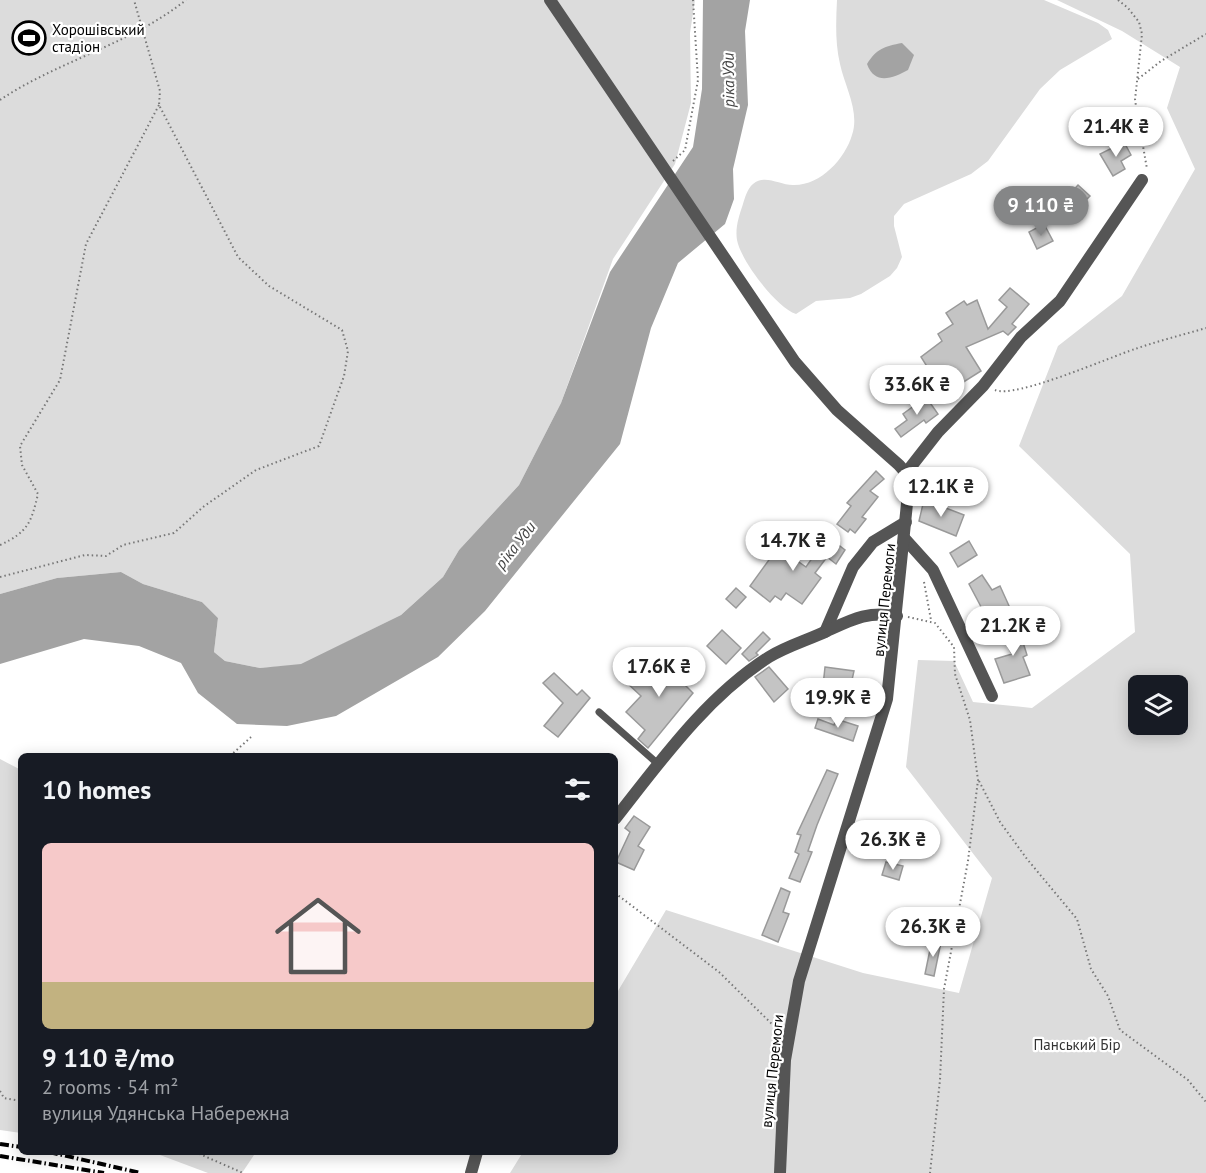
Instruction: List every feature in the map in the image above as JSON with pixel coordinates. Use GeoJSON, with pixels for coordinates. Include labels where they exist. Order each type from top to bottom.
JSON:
{"type":"FeatureCollection","features":[{"type":"Feature","properties":{"kind":"street"},"geometry":{"type":"LineString","coordinates":[[550,0],[803,371],[837,410],[906,473],[938,432],[983,386],[1021,337],[1048,313],[1071,286],[1142,180]]}},
{"type":"Feature","properties":{"kind":"street","name":"вулиця Перемоги"},"geometry":{"type":"LineString","coordinates":[[780,1173],[788,1040],[805,959],[884,713],[905,539],[909,484],[906,473]]}},
{"type":"Feature","properties":{"kind":"street"},"geometry":{"type":"LineString","coordinates":[[825,632],[853,567],[873,543],[906,522]]}},
{"type":"Feature","properties":{"kind":"street"},"geometry":{"type":"LineString","coordinates":[[905,539],[933,570],[992,696]]}},
{"type":"Feature","properties":{"kind":"street"},"geometry":{"type":"LineString","coordinates":[[618,815],[693,723],[755,667],[793,645],[860,616],[879,613],[897,616]]}},
{"type":"Feature","properties":{"kind":"street"},"geometry":{"type":"LineString","coordinates":[[471,1173],[476,1155]]}},
{"type":"Feature","properties":{"kind":"lane"},"geometry":{"type":"LineString","coordinates":[[599,712],[658,764]]}},
{"type":"Feature","properties":{"kind":"path"},"geometry":{"type":"LineString","coordinates":[[0,545],[16,538],[32,521],[38,494],[22,465],[20,446],[60,380],[86,244],[159,105],[160,91],[134,0]]}},
{"type":"Feature","properties":{"kind":"path"},"geometry":{"type":"LineString","coordinates":[[0,100],[143,29],[186,0]]}},
{"type":"Feature","properties":{"kind":"path"},"geometry":{"type":"LineString","coordinates":[[665,170],[685,150],[698,80],[693,0]]}},
{"type":"Feature","properties":{"kind":"path"},"geometry":{"type":"LineString","coordinates":[[1118,0],[1134,15],[1142,34],[1135,100],[1148,166],[1142,180]]}},
{"type":"Feature","properties":{"kind":"path"},"geometry":{"type":"LineString","coordinates":[[1137,80],[1161,61],[1206,34]]}},
{"type":"Feature","properties":{"kind":"path"},"geometry":{"type":"LineString","coordinates":[[0,577],[85,555],[106,556],[123,545],[174,533],[204,507],[256,470],[318,446],[344,376],[348,351],[342,330],[269,286],[238,257],[159,105]]}},
{"type":"Feature","properties":{"kind":"path"},"geometry":{"type":"LineString","coordinates":[[983,386],[1001,393],[1017,389],[1206,328]]}},
{"type":"Feature","properties":{"kind":"path"},"geometry":{"type":"LineString","coordinates":[[921,556],[931,620],[954,647],[955,674],[970,720],[978,780],[968,861],[944,988],[940,1080],[930,1173]]}},
{"type":"Feature","properties":{"kind":"path"},"geometry":{"type":"LineString","coordinates":[[897,616],[931,620]]}},
{"type":"Feature","properties":{"kind":"path"},"geometry":{"type":"LineString","coordinates":[[233,753],[251,737]]}},
{"type":"Feature","properties":{"kind":"path"},"geometry":{"type":"LineString","coordinates":[[978,780],[1000,822],[1013,841],[1077,919],[1091,969],[1108,996],[1120,1030],[1188,1080],[1206,1102]]}},
{"type":"Feature","properties":{"kind":"path"},"geometry":{"type":"LineString","coordinates":[[618,895],[719,972],[788,1040]]}},
{"type":"Feature","properties":{"kind":"path"},"geometry":{"type":"LineString","coordinates":[[0,1091],[2,1098],[18,1101]]}},
{"type":"Feature","properties":{"kind":"path"},"geometry":{"type":"LineString","coordinates":[[202,1155],[243,1173]]}},
{"type":"Feature","properties":{"kind":"green space"},"geometry":{"type":"Polygon","coordinates":[[[0,0],[695,0],[690,33],[691,103],[675,164],[613,259],[561,403],[519,485],[459,550],[443,577],[401,615],[301,665],[260,668],[225,661],[214,652],[218,618],[202,602],[143,584],[121,572],[57,578],[0,594],[0,0]]]}},
{"type":"Feature","properties":{"kind":"green space"},"geometry":{"type":"Polygon","coordinates":[[[837,0],[1044,0],[1098,23],[1108,30],[1112,39],[1060,70],[1040,89],[988,161],[971,174],[904,204],[894,216],[894,226],[902,257],[890,276],[861,294],[850,298],[816,301],[796,314],[779,302],[752,271],[737,240],[737,226],[745,196],[753,184],[762,180],[788,185],[813,181],[837,162],[849,144],[854,117],[838,56],[837,0]]]}},
{"type":"Feature","properties":{"kind":"green space","name":"Панський Бір"},"geometry":{"type":"Polygon","coordinates":[[[1057,0],[1206,0],[1206,1173],[510,1173],[521,1155],[618,1155],[618,991],[666,910],[863,973],[959,993],[992,878],[906,767],[918,660],[954,661],[973,702],[1032,708],[1135,632],[1130,554],[1019,446],[1058,346],[1122,296],[1195,169],[1167,108],[1180,67],[1122,31],[1057,0]]]}},
{"type":"Feature","properties":{"kind":"green space"},"geometry":{"type":"Polygon","coordinates":[[[0,759],[18,768],[18,1133],[0,1130],[0,759]]]}},
{"type":"Feature","properties":{"kind":"green space"},"geometry":{"type":"Polygon","coordinates":[[[160,1155],[254,1155],[242,1173],[208,1173],[160,1155]]]}},
{"type":"Feature","properties":{"kind":"water","name":"ріка Уди"},"geometry":{"type":"Polygon","coordinates":[[[703,0],[750,0],[745,31],[748,105],[733,169],[734,199],[725,224],[678,263],[651,328],[620,444],[485,611],[438,657],[336,716],[287,726],[237,724],[198,693],[181,663],[139,646],[84,639],[0,664],[0,594],[57,578],[121,572],[143,584],[202,602],[218,618],[214,652],[225,661],[260,668],[301,664],[401,615],[443,577],[459,550],[519,485],[561,403],[610,272],[693,147],[702,89],[703,0]]]}},
{"type":"Feature","properties":{"kind":"water"},"geometry":{"type":"Polygon","coordinates":[[[902,43],[914,55],[908,70],[885,78],[880,78],[870,71],[867,64],[874,55],[891,45],[902,43]]]}},
{"type":"Feature","properties":{"kind":"building"},"geometry":{"type":"Polygon","coordinates":[[[1124,142],[1131,155],[1121,161],[1125,169],[1113,176],[1100,154],[1124,142]]]}},
{"type":"Feature","properties":{"kind":"building"},"geometry":{"type":"Polygon","coordinates":[[[1078,185],[1090,196],[1078,208],[1067,197],[1078,185]]]}},
{"type":"Feature","properties":{"kind":"building"},"geometry":{"type":"Polygon","coordinates":[[[1044,224],[1053,241],[1037,249],[1029,232],[1044,224]]]}},
{"type":"Feature","properties":{"kind":"building"},"geometry":{"type":"Polygon","coordinates":[[[1010,288],[1029,304],[1012,324],[1016,327],[1008,335],[1003,331],[966,347],[981,371],[954,388],[951,384],[934,395],[925,381],[933,376],[921,357],[942,341],[938,334],[953,324],[946,313],[964,301],[967,305],[977,300],[988,329],[1007,307],[999,300],[1010,288]]]}},
{"type":"Feature","properties":{"kind":"building"},"geometry":{"type":"Polygon","coordinates":[[[926,397],[938,414],[926,423],[924,420],[901,437],[895,429],[907,420],[903,414],[926,397]]]}},
{"type":"Feature","properties":{"kind":"building"},"geometry":{"type":"Polygon","coordinates":[[[876,471],[884,479],[870,491],[878,497],[862,517],[866,519],[855,533],[850,529],[848,532],[837,524],[851,506],[847,503],[876,471]]]}},
{"type":"Feature","properties":{"kind":"building"},"geometry":{"type":"Polygon","coordinates":[[[923,504],[938,505],[964,515],[956,536],[919,521],[923,504]]]}},
{"type":"Feature","properties":{"kind":"building"},"geometry":{"type":"Polygon","coordinates":[[[791,536],[799,541],[789,555],[806,567],[824,541],[829,545],[832,540],[845,550],[836,564],[827,557],[815,573],[821,578],[802,604],[786,593],[781,600],[775,596],[770,602],[750,586],[774,553],[777,555],[791,536]]]}},
{"type":"Feature","properties":{"kind":"building"},"geometry":{"type":"Polygon","coordinates":[[[969,541],[977,555],[958,567],[950,553],[969,541]]]}},
{"type":"Feature","properties":{"kind":"building"},"geometry":{"type":"Polygon","coordinates":[[[982,575],[992,590],[1000,586],[1010,608],[987,618],[969,584],[982,575]]]}},
{"type":"Feature","properties":{"kind":"building"},"geometry":{"type":"Polygon","coordinates":[[[736,588],[746,597],[736,608],[726,599],[736,588]]]}},
{"type":"Feature","properties":{"kind":"building"},"geometry":{"type":"Polygon","coordinates":[[[1018,625],[1025,637],[1022,639],[1027,655],[1023,657],[1030,675],[1004,683],[995,659],[1012,654],[1001,634],[1018,625]]]}},
{"type":"Feature","properties":{"kind":"building"},"geometry":{"type":"Polygon","coordinates":[[[722,630],[741,648],[726,664],[707,646],[722,630]]]}},
{"type":"Feature","properties":{"kind":"building"},"geometry":{"type":"Polygon","coordinates":[[[763,632],[770,639],[756,653],[758,655],[749,661],[742,654],[763,632]]]}},
{"type":"Feature","properties":{"kind":"building"},"geometry":{"type":"Polygon","coordinates":[[[680,653],[690,663],[687,666],[690,669],[680,680],[693,693],[648,748],[638,739],[645,730],[626,712],[641,696],[627,683],[637,672],[647,682],[680,653]]]}},
{"type":"Feature","properties":{"kind":"building"},"geometry":{"type":"Polygon","coordinates":[[[769,667],[788,689],[774,702],[755,677],[769,667]]]}},
{"type":"Feature","properties":{"kind":"building"},"geometry":{"type":"Polygon","coordinates":[[[825,667],[854,671],[848,698],[837,695],[838,688],[823,686],[825,667]]]}},
{"type":"Feature","properties":{"kind":"building"},"geometry":{"type":"Polygon","coordinates":[[[554,673],[577,695],[582,690],[590,698],[558,737],[544,726],[563,703],[543,683],[554,673]]]}},
{"type":"Feature","properties":{"kind":"building"},"geometry":{"type":"Polygon","coordinates":[[[818,719],[834,725],[836,719],[858,726],[853,741],[815,728],[818,719]]]}},
{"type":"Feature","properties":{"kind":"building"},"geometry":{"type":"Polygon","coordinates":[[[827,770],[838,774],[817,825],[808,851],[812,852],[800,882],[789,878],[799,854],[795,852],[801,835],[797,834],[827,770]]]}},
{"type":"Feature","properties":{"kind":"building"},"geometry":{"type":"Polygon","coordinates":[[[634,816],[650,827],[638,846],[644,850],[634,870],[618,863],[618,858],[630,832],[625,828],[634,816]]]}},
{"type":"Feature","properties":{"kind":"building"},"geometry":{"type":"Polygon","coordinates":[[[886,862],[903,866],[899,880],[882,875],[886,862]]]}},
{"type":"Feature","properties":{"kind":"building"},"geometry":{"type":"Polygon","coordinates":[[[781,888],[790,892],[783,912],[789,914],[778,942],[762,935],[781,888]]]}},
{"type":"Feature","properties":{"kind":"building"},"geometry":{"type":"Polygon","coordinates":[[[932,940],[941,942],[934,976],[925,974],[932,940]]]}},
{"type":"Feature","properties":{"kind":"railway"},"geometry":{"type":"LineString","coordinates":[[0,1144],[18,1147]]}},
{"type":"Feature","properties":{"kind":"railway"},"geometry":{"type":"LineString","coordinates":[[62,1155],[141,1173]]}},
{"type":"Feature","properties":{"kind":"railway"},"geometry":{"type":"LineString","coordinates":[[0,1156],[104,1173]]}},
{"type":"Feature","properties":{"kind":"place","name":"Хорошівський стадіон"},"geometry":{"type":"Point","coordinates":[29,38]}}]}
